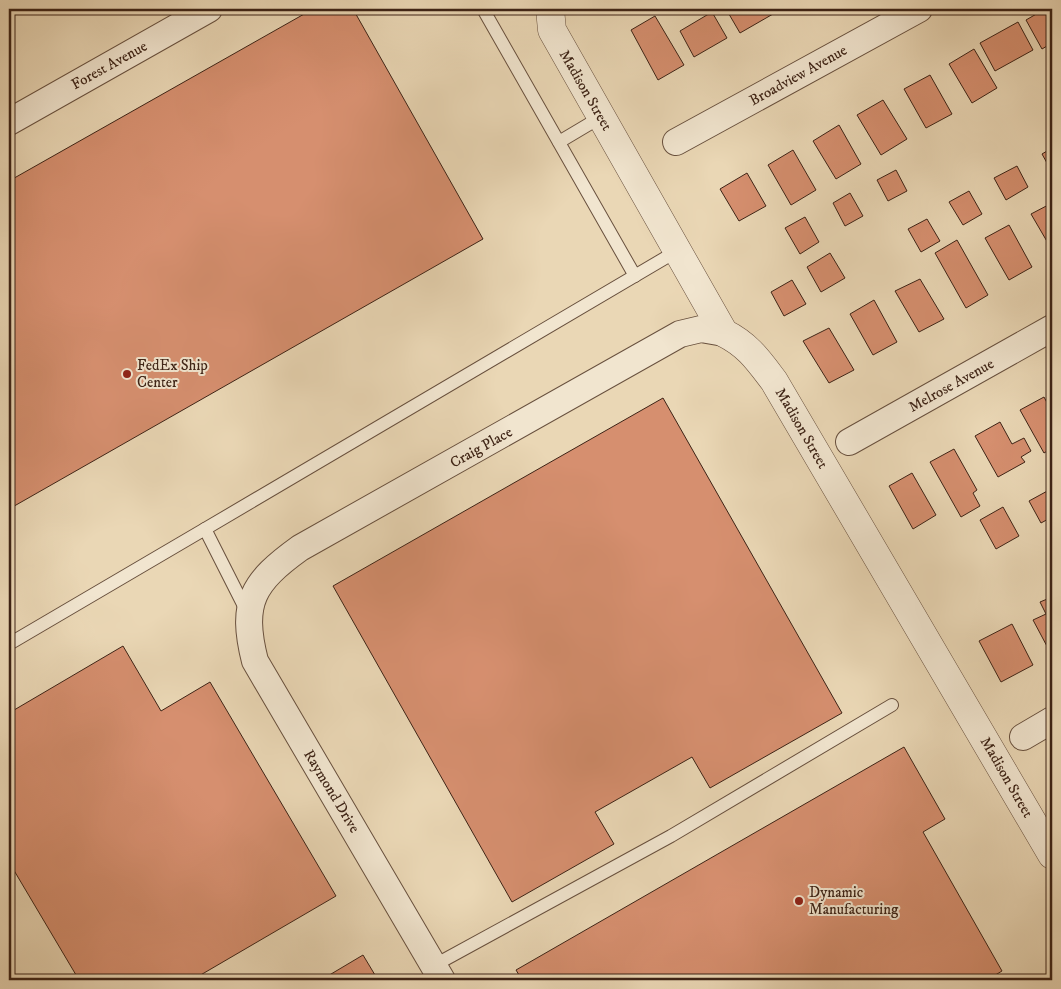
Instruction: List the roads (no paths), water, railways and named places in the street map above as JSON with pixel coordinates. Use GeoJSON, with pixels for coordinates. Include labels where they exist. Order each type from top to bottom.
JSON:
{"type":"FeatureCollection","features":[{"type":"Feature","properties":{"kind":"street","name":"Forest Avenue"},"geometry":{"type":"LineString","coordinates":[[9,122],[209,9]]}},
{"type":"Feature","properties":{"kind":"street","name":"Madison Street"},"geometry":{"type":"LineString","coordinates":[[550,9],[552,30],[724,333],[740,341],[758,358],[774,380],[1052,855]]}},
{"type":"Feature","properties":{"kind":"street","name":"Broadview Avenue"},"geometry":{"type":"LineString","coordinates":[[676,142],[919,9]]}},
{"type":"Feature","properties":{"kind":"street","name":"Melrose Avenue"},"geometry":{"type":"LineString","coordinates":[[849,442],[1052,328]]}},
{"type":"Feature","properties":{"kind":"street","name":"Craig Place"},"geometry":{"type":"LineString","coordinates":[[251,606],[265,577],[300,548],[680,334],[701,329],[724,333]]}},
{"type":"Feature","properties":{"kind":"street","name":"Raymond Drive"},"geometry":{"type":"LineString","coordinates":[[251,606],[249,639],[255,661],[438,973]]}},
{"type":"Feature","properties":{"kind":"street"},"geometry":{"type":"LineString","coordinates":[[1023,737],[1052,720]]}},
{"type":"Feature","properties":{"kind":"lane"},"geometry":{"type":"LineString","coordinates":[[483,9],[635,276]]}},
{"type":"Feature","properties":{"kind":"lane"},"geometry":{"type":"LineString","coordinates":[[559,142],[601,117]]}},
{"type":"Feature","properties":{"kind":"lane"},"geometry":{"type":"LineString","coordinates":[[9,644],[677,251]]}},
{"type":"Feature","properties":{"kind":"lane"},"geometry":{"type":"LineString","coordinates":[[204,529],[251,606]]}},
{"type":"Feature","properties":{"kind":"lane"},"geometry":{"type":"LineString","coordinates":[[438,973],[892,705]]}},
{"type":"Feature","properties":{"kind":"place","name":"FedEx Ship Center"},"geometry":{"type":"Point","coordinates":[127,374]}},
{"type":"Feature","properties":{"kind":"place","name":"Dynamic Manufacturing"},"geometry":{"type":"Point","coordinates":[799,901]}}]}
